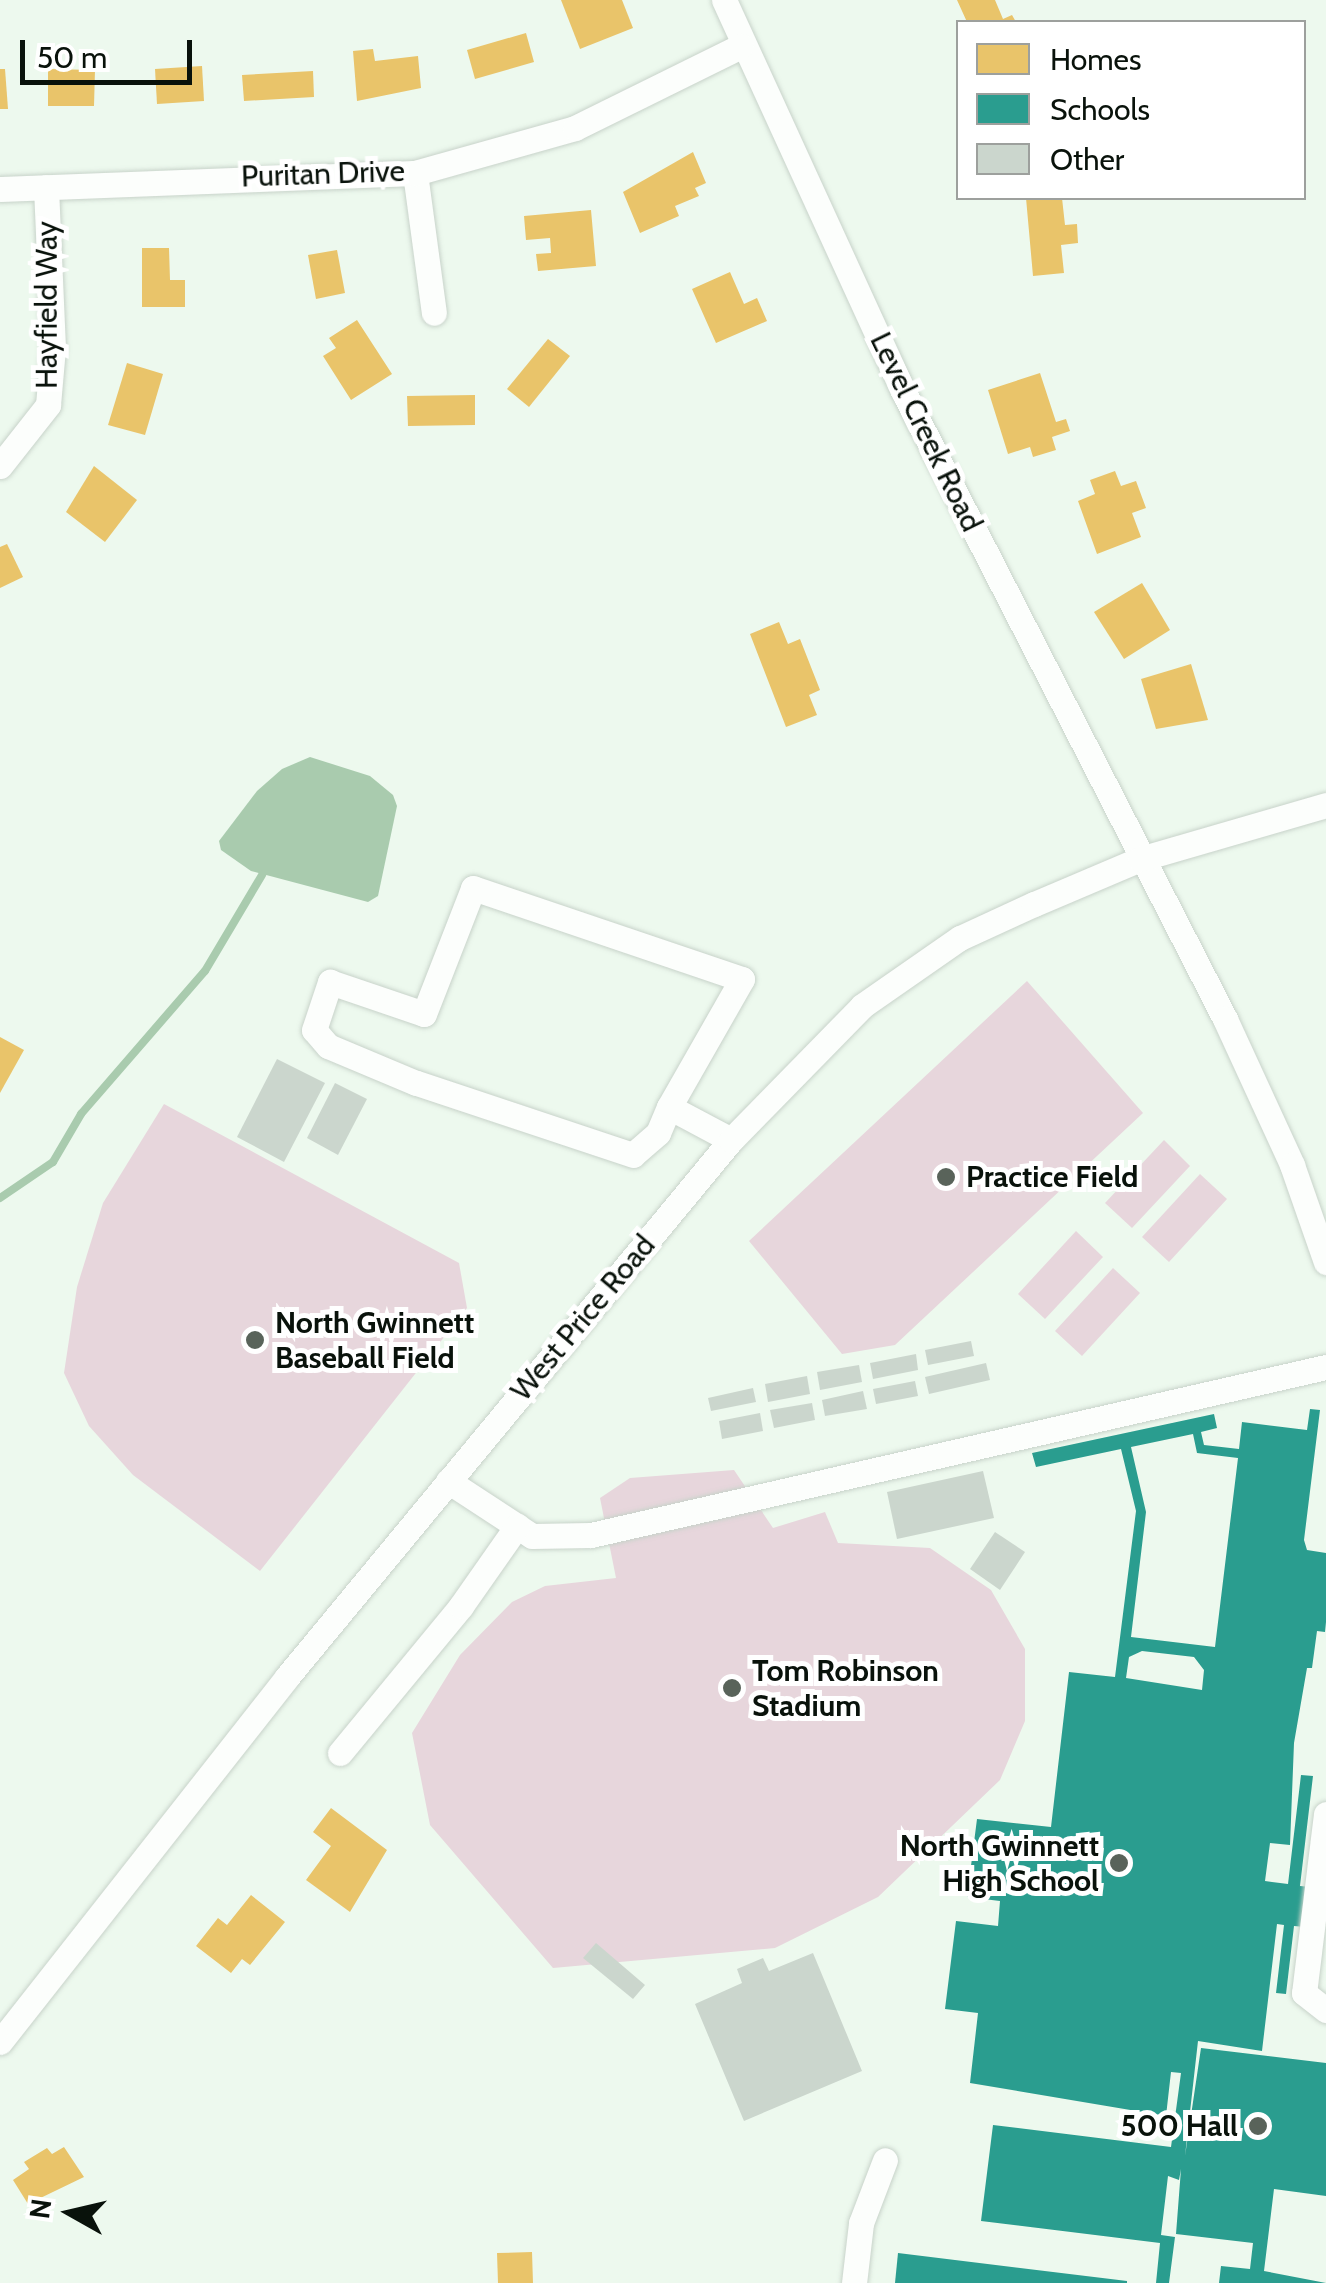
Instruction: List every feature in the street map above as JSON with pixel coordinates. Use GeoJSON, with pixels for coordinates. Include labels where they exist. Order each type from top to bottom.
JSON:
{"type":"FeatureCollection","features":[{"type":"Feature","properties":{"kind":"street","name":"Level Creek Road"},"geometry":{"type":"LineString","coordinates":[[724,0],[740,46],[902,391],[1225,1019],[1292,1165],[1326,1262]]}},
{"type":"Feature","properties":{"kind":"street","name":"Puritan Drive"},"geometry":{"type":"LineString","coordinates":[[0,190],[415,173],[575,128],[740,46]]}},
{"type":"Feature","properties":{"kind":"street"},"geometry":{"type":"LineString","coordinates":[[415,173],[434,313]]}},
{"type":"Feature","properties":{"kind":"street","name":"Hayfield Way"},"geometry":{"type":"LineString","coordinates":[[0,466],[48,405],[53,348],[46,187]]}},
{"type":"Feature","properties":{"kind":"street","name":"West Price Road"},"geometry":{"type":"LineString","coordinates":[[0,2042],[448,1481],[731,1140],[862,1006],[960,938],[1140,859],[1326,805]]}},
{"type":"Feature","properties":{"kind":"street"},"geometry":{"type":"LineString","coordinates":[[474,888],[742,979],[669,1107],[658,1133],[633,1155],[416,1083],[328,1046],[314,1030],[330,982],[424,1014],[474,888]]}},
{"type":"Feature","properties":{"kind":"street"},"geometry":{"type":"LineString","coordinates":[[669,1107],[731,1140]]}},
{"type":"Feature","properties":{"kind":"street"},"geometry":{"type":"LineString","coordinates":[[448,1481],[532,1536],[591,1535],[1326,1367]]}},
{"type":"Feature","properties":{"kind":"street"},"geometry":{"type":"LineString","coordinates":[[340,1753],[461,1606],[517,1526]]}},
{"type":"Feature","properties":{"kind":"street"},"geometry":{"type":"LineString","coordinates":[[1326,1814],[1304,1993],[1326,2010]]}},
{"type":"Feature","properties":{"kind":"street"},"geometry":{"type":"LineString","coordinates":[[854,2283],[862,2223],[885,2160]]}},
{"type":"Feature","properties":{"kind":"shaded area"},"geometry":{"type":"Polygon","coordinates":[[[310,757],[370,776],[393,795],[397,806],[378,896],[368,902],[251,871],[221,850],[219,841],[257,791],[282,769],[310,757]]]}},
{"type":"Feature","properties":{"kind":"shaded area","name":"Practice Field"},"geometry":{"type":"Polygon","coordinates":[[[1027,981],[1143,1113],[895,1345],[842,1354],[749,1241],[1027,981]]]}},
{"type":"Feature","properties":{"kind":"shaded area","name":"North Gwinnett Baseball Field"},"geometry":{"type":"Polygon","coordinates":[[[164,1104],[459,1263],[467,1308],[260,1571],[133,1475],[89,1426],[64,1373],[77,1287],[103,1203],[164,1104]]]}},
{"type":"Feature","properties":{"kind":"shaded area"},"geometry":{"type":"Polygon","coordinates":[[[1164,1140],[1190,1166],[1132,1228],[1105,1203],[1164,1140]]]}},
{"type":"Feature","properties":{"kind":"shaded area"},"geometry":{"type":"Polygon","coordinates":[[[1200,1174],[1227,1199],[1169,1262],[1142,1237],[1200,1174]]]}},
{"type":"Feature","properties":{"kind":"shaded area"},"geometry":{"type":"Polygon","coordinates":[[[1076,1231],[1103,1257],[1045,1319],[1018,1294],[1076,1231]]]}},
{"type":"Feature","properties":{"kind":"shaded area"},"geometry":{"type":"Polygon","coordinates":[[[1113,1268],[1140,1293],[1082,1356],[1055,1331],[1113,1268]]]}},
{"type":"Feature","properties":{"kind":"shaded area","name":"Tom Robinson Stadium"},"geometry":{"type":"Polygon","coordinates":[[[734,1470],[773,1528],[825,1512],[838,1543],[930,1548],[991,1590],[1025,1649],[1025,1721],[1000,1780],[878,1897],[775,1948],[553,1968],[430,1825],[412,1733],[460,1655],[512,1602],[545,1586],[616,1578],[600,1498],[630,1478],[734,1470]]]}},
{"type":"Feature","properties":{"kind":"building: Homes"},"geometry":{"type":"Polygon","coordinates":[[[561,0],[622,0],[633,28],[580,49],[561,0]]]}},
{"type":"Feature","properties":{"kind":"building: Homes"},"geometry":{"type":"Polygon","coordinates":[[[957,0],[995,0],[1003,19],[1012,15],[1015,20],[966,20],[957,0]]]}},
{"type":"Feature","properties":{"kind":"building: Homes"},"geometry":{"type":"Polygon","coordinates":[[[526,33],[534,62],[475,79],[467,50],[526,33]]]}},
{"type":"Feature","properties":{"kind":"building: Homes"},"geometry":{"type":"Polygon","coordinates":[[[373,49],[375,61],[418,56],[421,88],[357,101],[353,51],[373,49]]]}},
{"type":"Feature","properties":{"kind":"building: Homes"},"geometry":{"type":"Polygon","coordinates":[[[202,66],[204,101],[157,104],[155,69],[202,66]]]}},
{"type":"Feature","properties":{"kind":"building: Homes"},"geometry":{"type":"Polygon","coordinates":[[[0,69],[5,69],[8,109],[0,109],[0,69]]]}},
{"type":"Feature","properties":{"kind":"building: Homes"},"geometry":{"type":"Polygon","coordinates":[[[48,69],[95,70],[94,106],[48,106],[48,69]]]}},
{"type":"Feature","properties":{"kind":"building: Homes"},"geometry":{"type":"Polygon","coordinates":[[[313,71],[314,97],[244,101],[242,75],[313,71]]]}},
{"type":"Feature","properties":{"kind":"building: Homes"},"geometry":{"type":"Polygon","coordinates":[[[693,152],[706,183],[695,188],[699,196],[675,206],[679,216],[640,233],[623,192],[693,152]]]}},
{"type":"Feature","properties":{"kind":"building: Homes"},"geometry":{"type":"Polygon","coordinates":[[[1026,200],[1062,200],[1065,225],[1077,224],[1078,243],[1061,245],[1064,273],[1033,276],[1026,200]]]}},
{"type":"Feature","properties":{"kind":"building: Homes"},"geometry":{"type":"Polygon","coordinates":[[[591,210],[596,266],[538,271],[536,254],[551,253],[550,238],[526,240],[524,216],[591,210]]]}},
{"type":"Feature","properties":{"kind":"building: Homes"},"geometry":{"type":"Polygon","coordinates":[[[142,248],[169,248],[170,280],[185,280],[185,307],[142,307],[142,248]]]}},
{"type":"Feature","properties":{"kind":"building: Homes"},"geometry":{"type":"Polygon","coordinates":[[[337,250],[345,293],[316,299],[308,255],[337,250]]]}},
{"type":"Feature","properties":{"kind":"building: Homes"},"geometry":{"type":"Polygon","coordinates":[[[730,272],[744,304],[757,298],[767,321],[716,343],[692,289],[730,272]]]}},
{"type":"Feature","properties":{"kind":"building: Homes"},"geometry":{"type":"Polygon","coordinates":[[[357,320],[392,374],[351,400],[323,356],[336,348],[329,338],[357,320]]]}},
{"type":"Feature","properties":{"kind":"building: Homes"},"geometry":{"type":"Polygon","coordinates":[[[548,339],[570,356],[529,407],[507,389],[548,339]]]}},
{"type":"Feature","properties":{"kind":"building: Homes"},"geometry":{"type":"Polygon","coordinates":[[[127,363],[163,374],[145,435],[108,425],[127,363]]]}},
{"type":"Feature","properties":{"kind":"building: Homes"},"geometry":{"type":"Polygon","coordinates":[[[1040,373],[1056,422],[1066,419],[1070,431],[1052,437],[1056,450],[1033,457],[1030,447],[1008,454],[988,390],[1040,373]]]}},
{"type":"Feature","properties":{"kind":"building: Homes"},"geometry":{"type":"Polygon","coordinates":[[[475,395],[475,425],[408,426],[407,396],[475,395]]]}},
{"type":"Feature","properties":{"kind":"building: Homes"},"geometry":{"type":"Polygon","coordinates":[[[94,466],[137,500],[105,542],[66,512],[94,466]]]}},
{"type":"Feature","properties":{"kind":"building: Homes"},"geometry":{"type":"Polygon","coordinates":[[[1115,471],[1121,486],[1136,481],[1146,508],[1132,513],[1141,537],[1097,554],[1078,501],[1095,494],[1090,480],[1115,471]]]}},
{"type":"Feature","properties":{"kind":"building: Homes"},"geometry":{"type":"Polygon","coordinates":[[[7,544],[23,577],[0,588],[0,547],[7,544]]]}},
{"type":"Feature","properties":{"kind":"building: Homes"},"geometry":{"type":"Polygon","coordinates":[[[1142,583],[1170,630],[1124,659],[1094,612],[1142,583]]]}},
{"type":"Feature","properties":{"kind":"building: Homes"},"geometry":{"type":"Polygon","coordinates":[[[779,622],[788,644],[800,639],[820,690],[809,695],[817,715],[786,727],[750,634],[779,622]]]}},
{"type":"Feature","properties":{"kind":"building: Homes"},"geometry":{"type":"Polygon","coordinates":[[[1191,664],[1208,720],[1156,729],[1141,679],[1191,664]]]}},
{"type":"Feature","properties":{"kind":"building: Homes"},"geometry":{"type":"Polygon","coordinates":[[[0,1037],[24,1050],[0,1093],[0,1037]]]}},
{"type":"Feature","properties":{"kind":"building: Homes"},"geometry":{"type":"Polygon","coordinates":[[[331,1808],[387,1850],[350,1912],[306,1880],[331,1846],[313,1832],[331,1808]]]}},
{"type":"Feature","properties":{"kind":"building: Homes"},"geometry":{"type":"Polygon","coordinates":[[[251,1895],[285,1922],[250,1965],[242,1959],[231,1973],[196,1946],[218,1918],[227,1925],[251,1895]]]}},
{"type":"Feature","properties":{"kind":"building: Homes"},"geometry":{"type":"Polygon","coordinates":[[[64,2147],[84,2177],[28,2204],[13,2180],[29,2169],[24,2162],[47,2148],[52,2154],[64,2147]]]}},
{"type":"Feature","properties":{"kind":"building: Homes"},"geometry":{"type":"Polygon","coordinates":[[[532,2252],[533,2283],[498,2283],[497,2253],[532,2252]]]}},
{"type":"Feature","properties":{"kind":"building: Schools","name":"North Gwinnett High School"},"geometry":{"type":"Polygon","coordinates":[[[1310,1409],[1320,1410],[1304,1540],[1307,1550],[1326,1553],[1326,1622],[1325,1632],[1317,1631],[1312,1668],[1307,1668],[1294,1743],[1290,1845],[1270,1843],[1265,1881],[1288,1884],[1301,1775],[1313,1776],[1300,1886],[1310,1887],[1305,1927],[1294,1926],[1286,1994],[1276,1993],[1284,1925],[1277,1924],[1262,2051],[1198,2041],[1185,2156],[1201,2048],[1326,2063],[1326,2196],[1274,2189],[1264,2271],[1326,2283],[1219,2283],[1221,2266],[1250,2269],[1253,2243],[1176,2234],[1181,2169],[1179,2180],[1168,2176],[1161,2235],[1175,2237],[1169,2283],[1156,2283],[1160,2243],[981,2221],[993,2125],[1171,2147],[1181,2073],[1171,2072],[1166,2116],[970,2083],[978,2013],[945,2009],[956,1921],[998,1926],[1000,1901],[967,1897],[977,1819],[1051,1827],[1069,1672],[1115,1677],[1136,1511],[1121,1449],[1036,1467],[1032,1453],[1214,1414],[1217,1428],[1201,1432],[1204,1445],[1239,1449],[1242,1422],[1307,1430],[1310,1409]],[[1193,1434],[1131,1447],[1146,1512],[1131,1637],[1215,1647],[1238,1458],[1197,1453],[1193,1434]],[[1142,1651],[1129,1657],[1126,1678],[1202,1690],[1204,1670],[1194,1657],[1142,1651]]]}},
{"type":"Feature","properties":{"kind":"building: Schools"},"geometry":{"type":"Polygon","coordinates":[[[898,2253],[1127,2281],[1127,2283],[895,2283],[898,2253]]]}},
{"type":"Feature","properties":{"kind":"building: Other"},"geometry":{"type":"Polygon","coordinates":[[[277,1059],[325,1083],[284,1162],[237,1137],[277,1059]]]}},
{"type":"Feature","properties":{"kind":"building: Other"},"geometry":{"type":"Polygon","coordinates":[[[335,1083],[367,1099],[338,1155],[307,1138],[335,1083]]]}},
{"type":"Feature","properties":{"kind":"building: Other"},"geometry":{"type":"Polygon","coordinates":[[[971,1341],[974,1356],[928,1365],[925,1350],[971,1341]]]}},
{"type":"Feature","properties":{"kind":"building: Other"},"geometry":{"type":"Polygon","coordinates":[[[916,1354],[918,1370],[873,1379],[870,1363],[916,1354]]]}},
{"type":"Feature","properties":{"kind":"building: Other"},"geometry":{"type":"Polygon","coordinates":[[[986,1363],[990,1380],[929,1394],[925,1377],[986,1363]]]}},
{"type":"Feature","properties":{"kind":"building: Other"},"geometry":{"type":"Polygon","coordinates":[[[859,1365],[862,1382],[820,1390],[817,1372],[859,1365]]]}},
{"type":"Feature","properties":{"kind":"building: Other"},"geometry":{"type":"Polygon","coordinates":[[[807,1376],[810,1394],[768,1402],[765,1384],[807,1376]]]}},
{"type":"Feature","properties":{"kind":"building: Other"},"geometry":{"type":"Polygon","coordinates":[[[915,1381],[918,1396],[876,1404],[873,1389],[915,1381]]]}},
{"type":"Feature","properties":{"kind":"building: Other"},"geometry":{"type":"Polygon","coordinates":[[[753,1388],[756,1402],[711,1411],[708,1398],[753,1388]]]}},
{"type":"Feature","properties":{"kind":"building: Other"},"geometry":{"type":"Polygon","coordinates":[[[863,1391],[867,1409],[825,1416],[822,1400],[863,1391]]]}},
{"type":"Feature","properties":{"kind":"building: Other"},"geometry":{"type":"Polygon","coordinates":[[[812,1403],[815,1420],[774,1428],[770,1410],[812,1403]]]}},
{"type":"Feature","properties":{"kind":"building: Other"},"geometry":{"type":"Polygon","coordinates":[[[760,1413],[763,1431],[722,1439],[719,1421],[760,1413]]]}},
{"type":"Feature","properties":{"kind":"building: Other"},"geometry":{"type":"Polygon","coordinates":[[[983,1471],[994,1518],[897,1539],[887,1492],[983,1471]]]}},
{"type":"Feature","properties":{"kind":"building: Other"},"geometry":{"type":"Polygon","coordinates":[[[995,1532],[1025,1552],[1000,1590],[970,1569],[995,1532]]]}},
{"type":"Feature","properties":{"kind":"building: Other"},"geometry":{"type":"Polygon","coordinates":[[[596,1943],[645,1985],[633,1999],[583,1958],[596,1943]]]}},
{"type":"Feature","properties":{"kind":"building: Other"},"geometry":{"type":"Polygon","coordinates":[[[813,1953],[862,2071],[744,2121],[695,2004],[742,1983],[737,1969],[763,1958],[769,1971],[813,1953]]]}},
{"type":"Feature","properties":{"kind":"waterway"},"geometry":{"type":"LineString","coordinates":[[0,1198],[53,1162],[81,1114],[205,971],[262,875]]}},
{"type":"Feature","properties":{"kind":"place","name":"Practice Field"},"geometry":{"type":"Point","coordinates":[946,1177]}},
{"type":"Feature","properties":{"kind":"place","name":"North Gwinnett Baseball Field"},"geometry":{"type":"Point","coordinates":[255,1340]}},
{"type":"Feature","properties":{"kind":"place","name":"Tom Robinson Stadium"},"geometry":{"type":"Point","coordinates":[732,1688]}},
{"type":"Feature","properties":{"kind":"place","name":"North Gwinnett High School"},"geometry":{"type":"Point","coordinates":[1119,1863]}},
{"type":"Feature","properties":{"kind":"place","name":"500 Hall"},"geometry":{"type":"Point","coordinates":[1258,2126]}}]}
